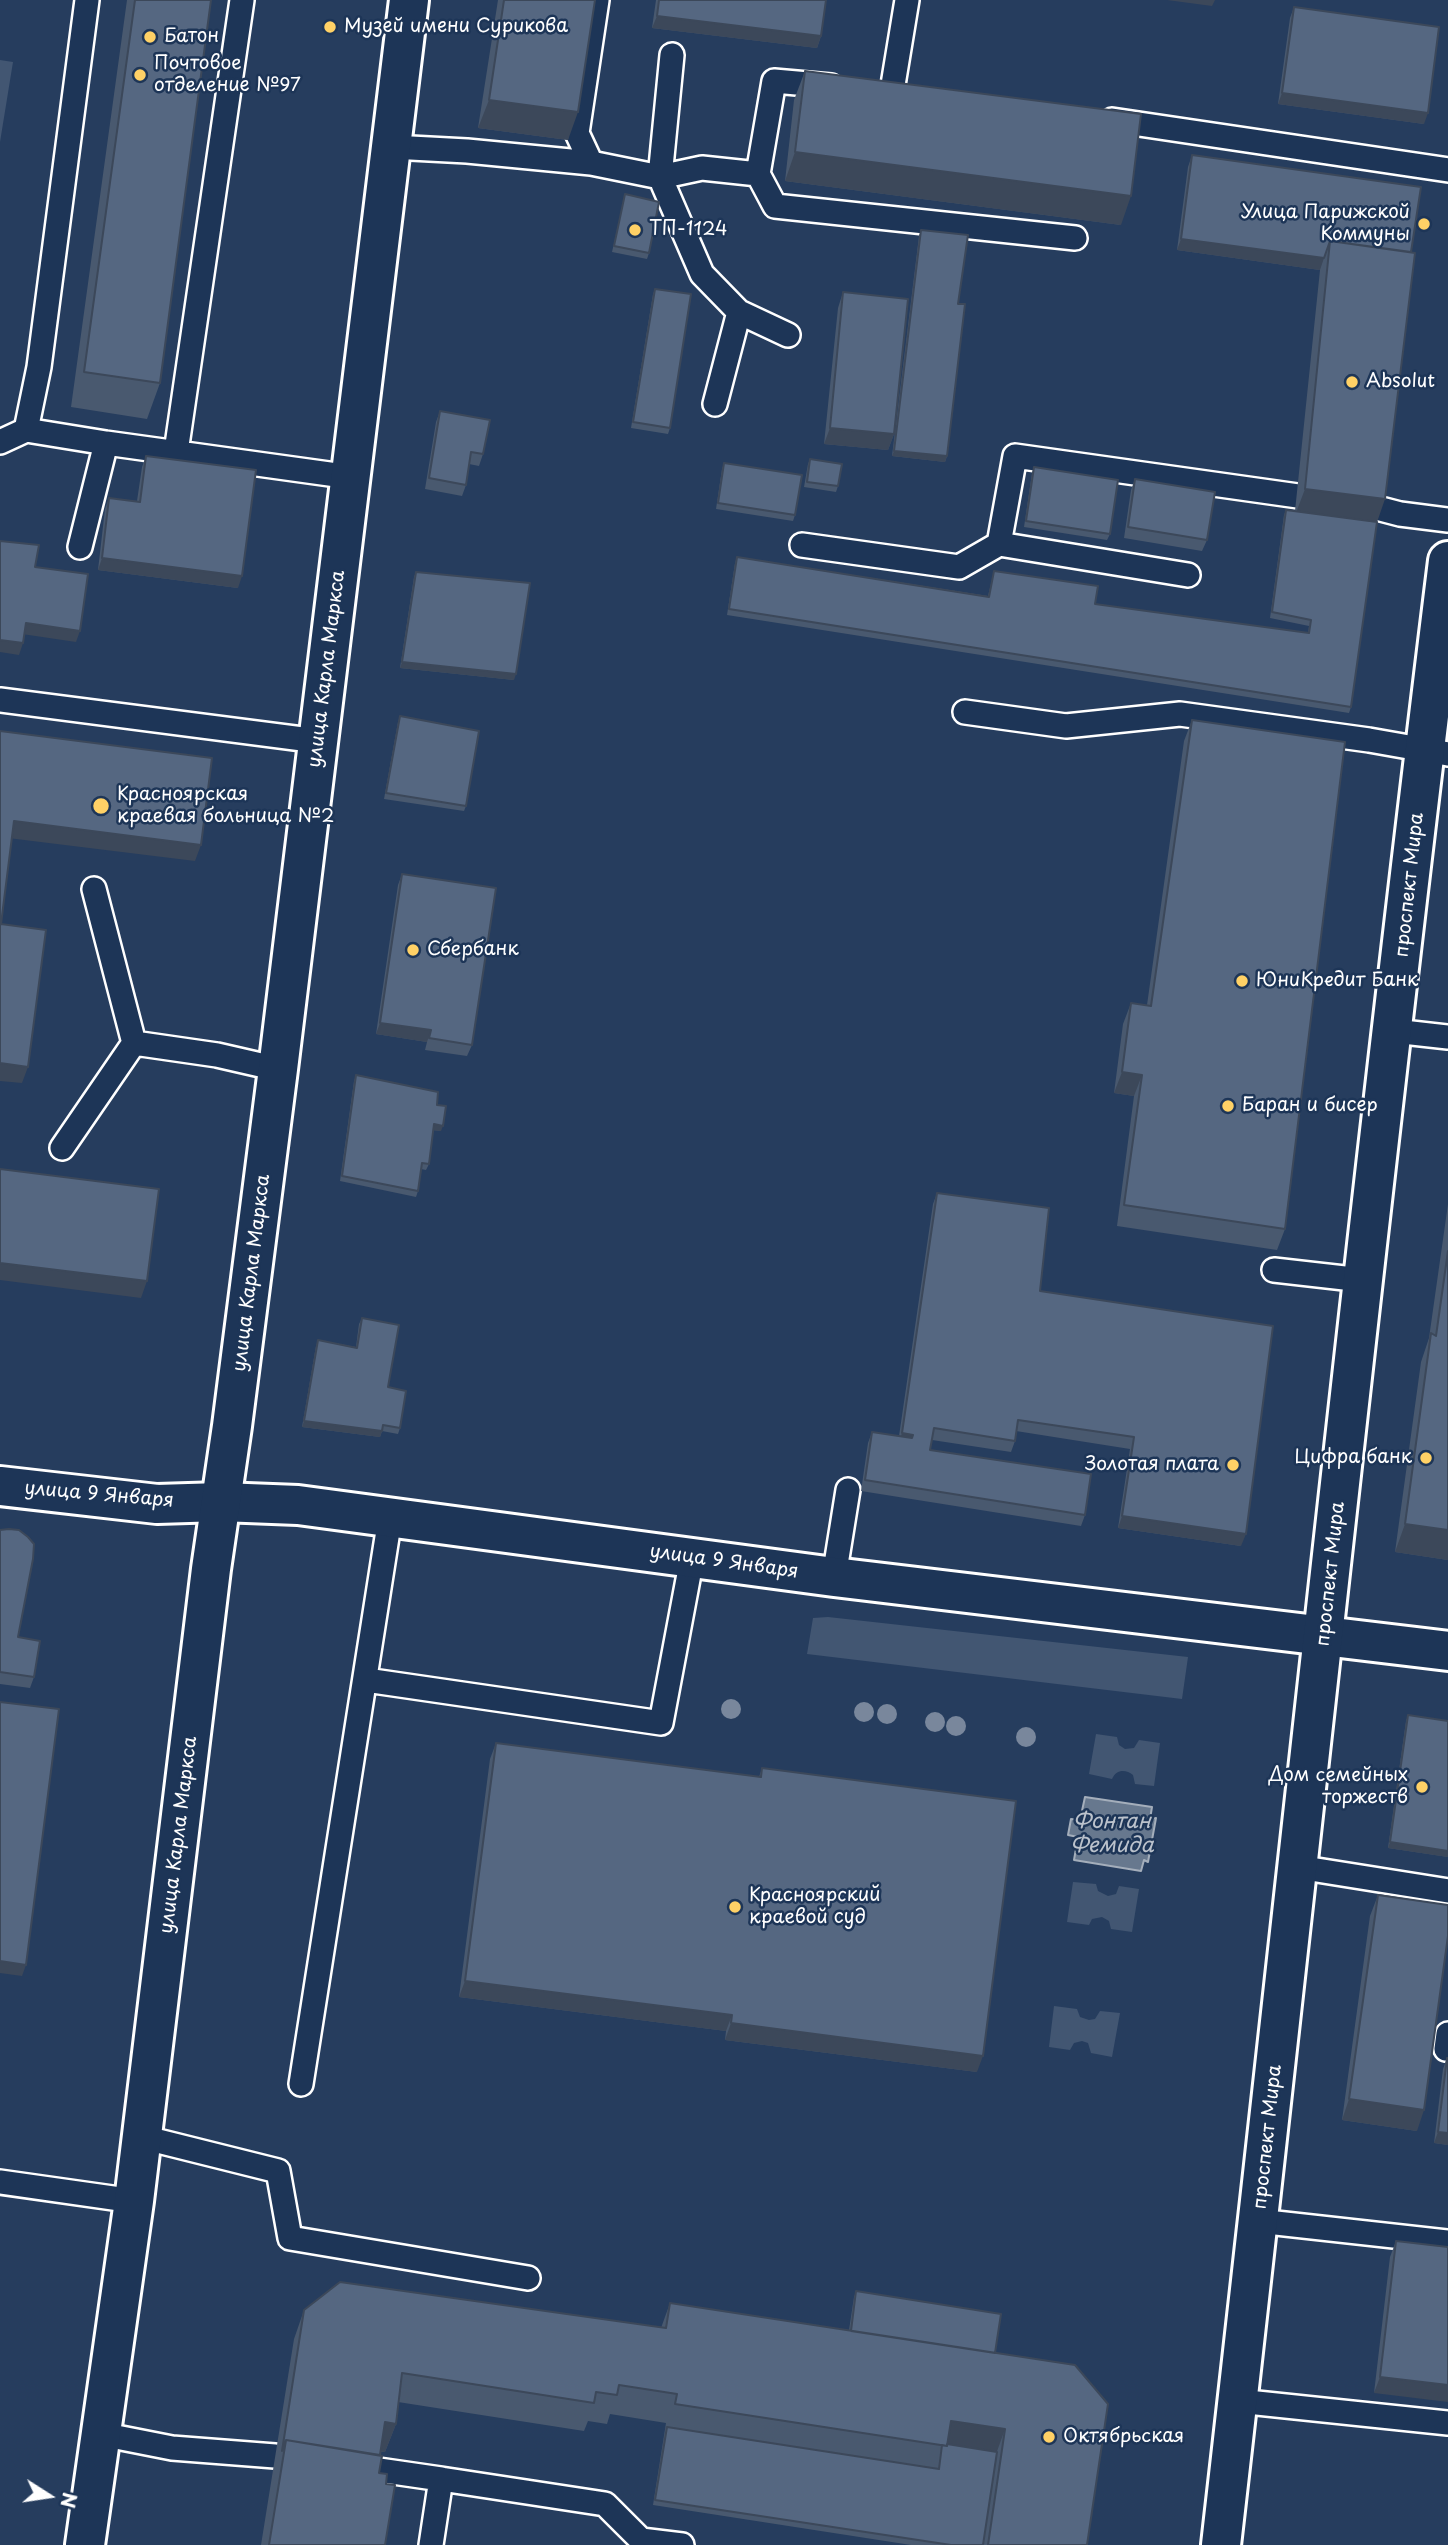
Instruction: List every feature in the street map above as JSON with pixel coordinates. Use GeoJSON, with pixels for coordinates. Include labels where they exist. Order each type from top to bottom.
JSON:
{"type":"FeatureCollection","features":[{"type":"Feature","properties":{"kind":"main road","name":"улица Карла Маркса"},"geometry":{"type":"LineString","coordinates":[[85,2545],[134,2201],[220,1502],[278,1069],[409,0]]}},
{"type":"Feature","properties":{"kind":"main road","name":"проспект Мира"},"geometry":{"type":"LineString","coordinates":[[1221,2545],[1325,1636],[1362,1280],[1394,1031],[1436,751],[1448,561]]}},
{"type":"Feature","properties":{"kind":"main road","name":"улица 9 Января"},"geometry":{"type":"LineString","coordinates":[[0,1486],[157,1504],[220,1502],[298,1505],[834,1577],[1448,1651]]}},
{"type":"Feature","properties":{"kind":"lane"},"geometry":{"type":"LineString","coordinates":[[26,429],[39,367],[87,0]]}},
{"type":"Feature","properties":{"kind":"lane"},"geometry":{"type":"LineString","coordinates":[[176,452],[242,0]]}},
{"type":"Feature","properties":{"kind":"lane"},"geometry":{"type":"LineString","coordinates":[[591,163],[578,133],[597,0]]}},
{"type":"Feature","properties":{"kind":"lane"},"geometry":{"type":"LineString","coordinates":[[892,91],[907,0]]}},
{"type":"Feature","properties":{"kind":"lane"},"geometry":{"type":"LineString","coordinates":[[672,55],[660,177],[702,274],[739,312],[788,335]]}},
{"type":"Feature","properties":{"kind":"lane"},"geometry":{"type":"LineString","coordinates":[[919,94],[774,81],[758,174],[775,206],[1075,238]]}},
{"type":"Feature","properties":{"kind":"lane"},"geometry":{"type":"LineString","coordinates":[[1096,118],[1448,170]]}},
{"type":"Feature","properties":{"kind":"lane"},"geometry":{"type":"LineString","coordinates":[[392,147],[591,163],[660,177],[702,169],[758,174]]}},
{"type":"Feature","properties":{"kind":"lane"},"geometry":{"type":"LineString","coordinates":[[715,404],[739,312]]}},
{"type":"Feature","properties":{"kind":"lane"},"geometry":{"type":"LineString","coordinates":[[0,442],[26,429],[106,443],[351,477]]}},
{"type":"Feature","properties":{"kind":"lane"},"geometry":{"type":"LineString","coordinates":[[80,547],[106,443]]}},
{"type":"Feature","properties":{"kind":"lane"},"geometry":{"type":"LineString","coordinates":[[999,544],[1015,456],[1298,496]]}},
{"type":"Feature","properties":{"kind":"lane"},"geometry":{"type":"LineString","coordinates":[[1377,508],[1448,520]]}},
{"type":"Feature","properties":{"kind":"lane"},"geometry":{"type":"LineString","coordinates":[[802,545],[959,567],[999,544],[1188,575]]}},
{"type":"Feature","properties":{"kind":"lane"},"geometry":{"type":"LineString","coordinates":[[0,700],[318,741]]}},
{"type":"Feature","properties":{"kind":"lane"},"geometry":{"type":"LineString","coordinates":[[965,712],[1066,726],[1180,715],[1436,751]]}},
{"type":"Feature","properties":{"kind":"lane"},"geometry":{"type":"LineString","coordinates":[[62,1148],[134,1043],[94,889]]}},
{"type":"Feature","properties":{"kind":"lane"},"geometry":{"type":"LineString","coordinates":[[1394,1031],[1448,1037]]}},
{"type":"Feature","properties":{"kind":"lane"},"geometry":{"type":"LineString","coordinates":[[134,1043],[218,1055],[278,1069]]}},
{"type":"Feature","properties":{"kind":"lane"},"geometry":{"type":"LineString","coordinates":[[1274,1270],[1362,1280]]}},
{"type":"Feature","properties":{"kind":"lane"},"geometry":{"type":"LineString","coordinates":[[834,1577],[848,1490]]}},
{"type":"Feature","properties":{"kind":"lane"},"geometry":{"type":"LineString","coordinates":[[301,2084],[390,1518]]}},
{"type":"Feature","properties":{"kind":"lane"},"geometry":{"type":"LineString","coordinates":[[366,1680],[661,1723],[692,1558]]}},
{"type":"Feature","properties":{"kind":"lane"},"geometry":{"type":"LineString","coordinates":[[1298,1867],[1448,1891]]}},
{"type":"Feature","properties":{"kind":"lane"},"geometry":{"type":"LineString","coordinates":[[142,2137],[278,2171],[290,2238],[528,2278]]}},
{"type":"Feature","properties":{"kind":"lane"},"geometry":{"type":"LineString","coordinates":[[0,2182],[134,2201]]}},
{"type":"Feature","properties":{"kind":"lane"},"geometry":{"type":"LineString","coordinates":[[1258,2221],[1448,2242]]}},
{"type":"Feature","properties":{"kind":"lane"},"geometry":{"type":"LineString","coordinates":[[1238,2401],[1448,2423]]}},
{"type":"Feature","properties":{"kind":"lane"},"geometry":{"type":"LineString","coordinates":[[101,2434],[172,2448],[275,2456]]}},
{"type":"Feature","properties":{"kind":"lane"},"geometry":{"type":"LineString","coordinates":[[372,2469],[605,2504],[641,2540],[682,2545]]}},
{"type":"Feature","properties":{"kind":"lane"},"geometry":{"type":"LineString","coordinates":[[431,2545],[441,2479]]}},
{"type":"Feature","properties":{"kind":"shaded area"},"geometry":{"type":"Polygon","coordinates":[[[0,60],[13,62],[0,142],[0,60]]]}},
{"type":"Feature","properties":{"kind":"shaded area"},"geometry":{"type":"Polygon","coordinates":[[[828,1617],[1188,1657],[1182,1699],[807,1654],[813,1618],[828,1617]]]}},
{"type":"Feature","properties":{"kind":"shaded area"},"geometry":{"type":"Polygon","coordinates":[[[1096,1734],[1117,1737],[1119,1745],[1125,1749],[1134,1748],[1139,1740],[1160,1743],[1154,1786],[1135,1784],[1133,1775],[1124,1771],[1116,1773],[1112,1779],[1089,1774],[1096,1734]]]}},
{"type":"Feature","properties":{"kind":"shaded area"},"geometry":{"type":"Polygon","coordinates":[[[1073,1882],[1096,1884],[1098,1891],[1108,1896],[1116,1894],[1119,1886],[1139,1889],[1132,1932],[1111,1929],[1109,1921],[1102,1917],[1092,1919],[1089,1925],[1067,1922],[1073,1882]]]}},
{"type":"Feature","properties":{"kind":"shaded area"},"geometry":{"type":"Polygon","coordinates":[[[1054,2006],[1077,2009],[1080,2017],[1089,2020],[1095,2019],[1100,2011],[1120,2013],[1112,2057],[1091,2053],[1088,2043],[1082,2041],[1074,2043],[1070,2050],[1049,2047],[1054,2006]]]}},
{"type":"Feature","properties":{"kind":"water","name":"Фонтан Фемида"},"geometry":{"type":"Polygon","coordinates":[[[1085,1797],[1152,1807],[1150,1819],[1156,1818],[1148,1862],[1144,1860],[1141,1871],[1074,1860],[1078,1837],[1068,1835],[1071,1819],[1080,1820],[1085,1797]]]}},
{"type":"Feature","properties":{"kind":"building"},"geometry":{"type":"Polygon","coordinates":[[[135,0],[211,0],[160,383],[84,372],[135,0]]]}},
{"type":"Feature","properties":{"kind":"building"},"geometry":{"type":"Polygon","coordinates":[[[504,0],[595,0],[578,112],[489,100],[504,0]]]}},
{"type":"Feature","properties":{"kind":"building"},"geometry":{"type":"Polygon","coordinates":[[[659,0],[826,0],[821,36],[657,16],[659,0]]]}},
{"type":"Feature","properties":{"kind":"building"},"geometry":{"type":"Polygon","coordinates":[[[1294,7],[1439,27],[1428,113],[1282,93],[1294,7]]]}},
{"type":"Feature","properties":{"kind":"building"},"geometry":{"type":"Polygon","coordinates":[[[805,71],[1141,114],[1131,196],[795,152],[805,71]]]}},
{"type":"Feature","properties":{"kind":"building"},"geometry":{"type":"Polygon","coordinates":[[[1192,155],[1421,187],[1411,252],[1330,241],[1324,258],[1181,239],[1192,155]]]}},
{"type":"Feature","properties":{"kind":"building","name":"ТП-1124"},"geometry":{"type":"Polygon","coordinates":[[[625,194],[659,202],[649,253],[614,246],[625,194]]]}},
{"type":"Feature","properties":{"kind":"building"},"geometry":{"type":"Polygon","coordinates":[[[921,230],[968,235],[958,304],[965,304],[947,456],[894,451],[921,230]]]}},
{"type":"Feature","properties":{"kind":"building"},"geometry":{"type":"Polygon","coordinates":[[[1330,241],[1415,253],[1385,499],[1305,489],[1330,241]]]}},
{"type":"Feature","properties":{"kind":"building"},"geometry":{"type":"Polygon","coordinates":[[[655,289],[691,294],[670,428],[633,422],[655,289]]]}},
{"type":"Feature","properties":{"kind":"building"},"geometry":{"type":"Polygon","coordinates":[[[843,292],[908,299],[894,434],[830,428],[843,292]]]}},
{"type":"Feature","properties":{"kind":"building"},"geometry":{"type":"Polygon","coordinates":[[[440,411],[490,420],[483,454],[471,452],[466,485],[429,478],[440,411]]]}},
{"type":"Feature","properties":{"kind":"building"},"geometry":{"type":"Polygon","coordinates":[[[146,456],[256,470],[242,576],[102,558],[109,498],[140,502],[146,456]]]}},
{"type":"Feature","properties":{"kind":"building"},"geometry":{"type":"Polygon","coordinates":[[[810,459],[842,464],[838,486],[807,482],[810,459]]]}},
{"type":"Feature","properties":{"kind":"building"},"geometry":{"type":"Polygon","coordinates":[[[724,463],[802,475],[795,515],[718,503],[724,463]]]}},
{"type":"Feature","properties":{"kind":"building"},"geometry":{"type":"Polygon","coordinates":[[[1034,467],[1118,480],[1110,534],[1026,521],[1034,467]]]}},
{"type":"Feature","properties":{"kind":"building"},"geometry":{"type":"Polygon","coordinates":[[[1135,479],[1215,492],[1207,540],[1128,527],[1135,479]]]}},
{"type":"Feature","properties":{"kind":"building"},"geometry":{"type":"Polygon","coordinates":[[[1286,510],[1377,522],[1351,707],[729,609],[737,557],[989,597],[994,571],[1098,586],[1095,604],[1309,633],[1311,620],[1272,612],[1286,510]]]}},
{"type":"Feature","properties":{"kind":"building"},"geometry":{"type":"Polygon","coordinates":[[[0,541],[39,545],[35,567],[88,574],[80,631],[26,623],[23,643],[0,640],[0,541]]]}},
{"type":"Feature","properties":{"kind":"building"},"geometry":{"type":"Polygon","coordinates":[[[416,572],[530,583],[516,674],[402,662],[416,572]]]}},
{"type":"Feature","properties":{"kind":"building"},"geometry":{"type":"Polygon","coordinates":[[[400,716],[479,731],[466,806],[386,793],[400,716]]]}},
{"type":"Feature","properties":{"kind":"building"},"geometry":{"type":"Polygon","coordinates":[[[1192,720],[1345,742],[1285,1229],[1124,1205],[1142,1075],[1122,1072],[1131,1003],[1151,1006],[1192,720]]]}},
{"type":"Feature","properties":{"kind":"building","name":"Красноярская краевая больница №2"},"geometry":{"type":"Polygon","coordinates":[[[0,731],[212,758],[201,845],[14,821],[1,924],[46,930],[28,1067],[0,1063],[0,731]]]}},
{"type":"Feature","properties":{"kind":"building"},"geometry":{"type":"Polygon","coordinates":[[[402,874],[496,888],[472,1045],[429,1038],[431,1030],[380,1023],[402,874]]]}},
{"type":"Feature","properties":{"kind":"building"},"geometry":{"type":"Polygon","coordinates":[[[356,1075],[438,1092],[437,1105],[446,1106],[443,1126],[434,1124],[429,1164],[422,1163],[418,1191],[342,1176],[356,1075]]]}},
{"type":"Feature","properties":{"kind":"building"},"geometry":{"type":"Polygon","coordinates":[[[0,1169],[159,1189],[147,1281],[0,1263],[0,1169]]]}},
{"type":"Feature","properties":{"kind":"building"},"geometry":{"type":"Polygon","coordinates":[[[937,1193],[1049,1208],[1040,1291],[1273,1326],[1246,1534],[1122,1516],[1134,1437],[1018,1420],[1015,1441],[934,1428],[930,1450],[1091,1474],[1085,1515],[865,1480],[872,1432],[912,1438],[913,1435],[902,1433],[937,1193]]]}},
{"type":"Feature","properties":{"kind":"building"},"geometry":{"type":"Polygon","coordinates":[[[1448,1251],[1448,1530],[1405,1524],[1431,1333],[1436,1336],[1448,1251]]]}},
{"type":"Feature","properties":{"kind":"building"},"geometry":{"type":"Polygon","coordinates":[[[362,1318],[399,1325],[388,1387],[406,1391],[400,1428],[383,1425],[382,1431],[304,1421],[318,1340],[357,1348],[362,1318]]]}},
{"type":"Feature","properties":{"kind":"building"},"geometry":{"type":"Polygon","coordinates":[[[0,1530],[19,1530],[34,1544],[18,1637],[40,1641],[34,1677],[0,1672],[0,1530]]]}},
{"type":"Feature","properties":{"kind":"building"},"geometry":{"type":"Polygon","coordinates":[[[0,1702],[59,1709],[26,1965],[0,1961],[0,1702]]]}},
{"type":"Feature","properties":{"kind":"building","name":"Дом семейных торжеств"},"geometry":{"type":"Polygon","coordinates":[[[1408,1715],[1448,1721],[1448,1851],[1390,1842],[1408,1715]]]}},
{"type":"Feature","properties":{"kind":"building","name":"Красноярский краевой суд"},"geometry":{"type":"Polygon","coordinates":[[[496,1743],[761,1777],[762,1768],[1016,1801],[983,2056],[731,2023],[732,2015],[465,1981],[496,1743]]]}},
{"type":"Feature","properties":{"kind":"building"},"geometry":{"type":"Polygon","coordinates":[[[1378,1895],[1448,1905],[1448,1936],[1424,2110],[1349,2099],[1378,1895]]]}},
{"type":"Feature","properties":{"kind":"building"},"geometry":{"type":"Polygon","coordinates":[[[1448,2058],[1448,2133],[1438,2132],[1448,2058]]]}},
{"type":"Feature","properties":{"kind":"building"},"geometry":{"type":"Polygon","coordinates":[[[1396,2241],[1448,2247],[1448,2385],[1380,2377],[1396,2241]]]}},
{"type":"Feature","properties":{"kind":"building"},"geometry":{"type":"Polygon","coordinates":[[[340,2282],[666,2328],[670,2303],[1075,2365],[1108,2404],[1087,2545],[988,2545],[1005,2429],[951,2421],[947,2446],[675,2404],[677,2394],[619,2385],[617,2395],[596,2392],[594,2403],[402,2373],[396,2424],[385,2422],[380,2455],[286,2440],[282,2451],[304,2310],[340,2282]]]}},
{"type":"Feature","properties":{"kind":"building"},"geometry":{"type":"Polygon","coordinates":[[[856,2291],[1001,2314],[995,2353],[851,2331],[856,2291]]]}},
{"type":"Feature","properties":{"kind":"building"},"geometry":{"type":"Polygon","coordinates":[[[667,2427],[939,2469],[942,2445],[997,2452],[983,2545],[951,2545],[655,2500],[667,2427]]]}},
{"type":"Feature","properties":{"kind":"building"},"geometry":{"type":"Polygon","coordinates":[[[286,2440],[382,2456],[379,2473],[387,2474],[386,2484],[395,2485],[385,2545],[269,2545],[286,2440]]]}},
{"type":"Feature","properties":{"kind":"place","name":"Музей имени Сурикова"},"geometry":{"type":"Point","coordinates":[330,27]}},
{"type":"Feature","properties":{"kind":"place","name":"Батон"},"geometry":{"type":"Point","coordinates":[150,37]}},
{"type":"Feature","properties":{"kind":"place","name":"Почтовое отделение №97"},"geometry":{"type":"Point","coordinates":[140,75]}},
{"type":"Feature","properties":{"kind":"place","name":"Улица Парижской Коммуны"},"geometry":{"type":"Point","coordinates":[1424,224]}},
{"type":"Feature","properties":{"kind":"place","name":"ТП-1124"},"geometry":{"type":"Point","coordinates":[635,230]}},
{"type":"Feature","properties":{"kind":"place","name":"Absolut"},"geometry":{"type":"Point","coordinates":[1352,382]}},
{"type":"Feature","properties":{"kind":"place","name":"Красноярская краевая больница №2"},"geometry":{"type":"Point","coordinates":[101,806]}},
{"type":"Feature","properties":{"kind":"place","name":"Сбербанк"},"geometry":{"type":"Point","coordinates":[413,950]}},
{"type":"Feature","properties":{"kind":"place","name":"ЮниКредит Банк"},"geometry":{"type":"Point","coordinates":[1242,981]}},
{"type":"Feature","properties":{"kind":"place","name":"Баран и бисер"},"geometry":{"type":"Point","coordinates":[1228,1106]}},
{"type":"Feature","properties":{"kind":"place","name":"Цифра банк"},"geometry":{"type":"Point","coordinates":[1426,1458]}},
{"type":"Feature","properties":{"kind":"place","name":"Золотая плата"},"geometry":{"type":"Point","coordinates":[1233,1465]}},
{"type":"Feature","properties":{"kind":"place","name":"Дом семейных торжеств"},"geometry":{"type":"Point","coordinates":[1422,1787]}},
{"type":"Feature","properties":{"kind":"place","name":"Красноярский краевой суд"},"geometry":{"type":"Point","coordinates":[735,1907]}},
{"type":"Feature","properties":{"kind":"place","name":"Октябрьская"},"geometry":{"type":"Point","coordinates":[1049,2437]}}]}
